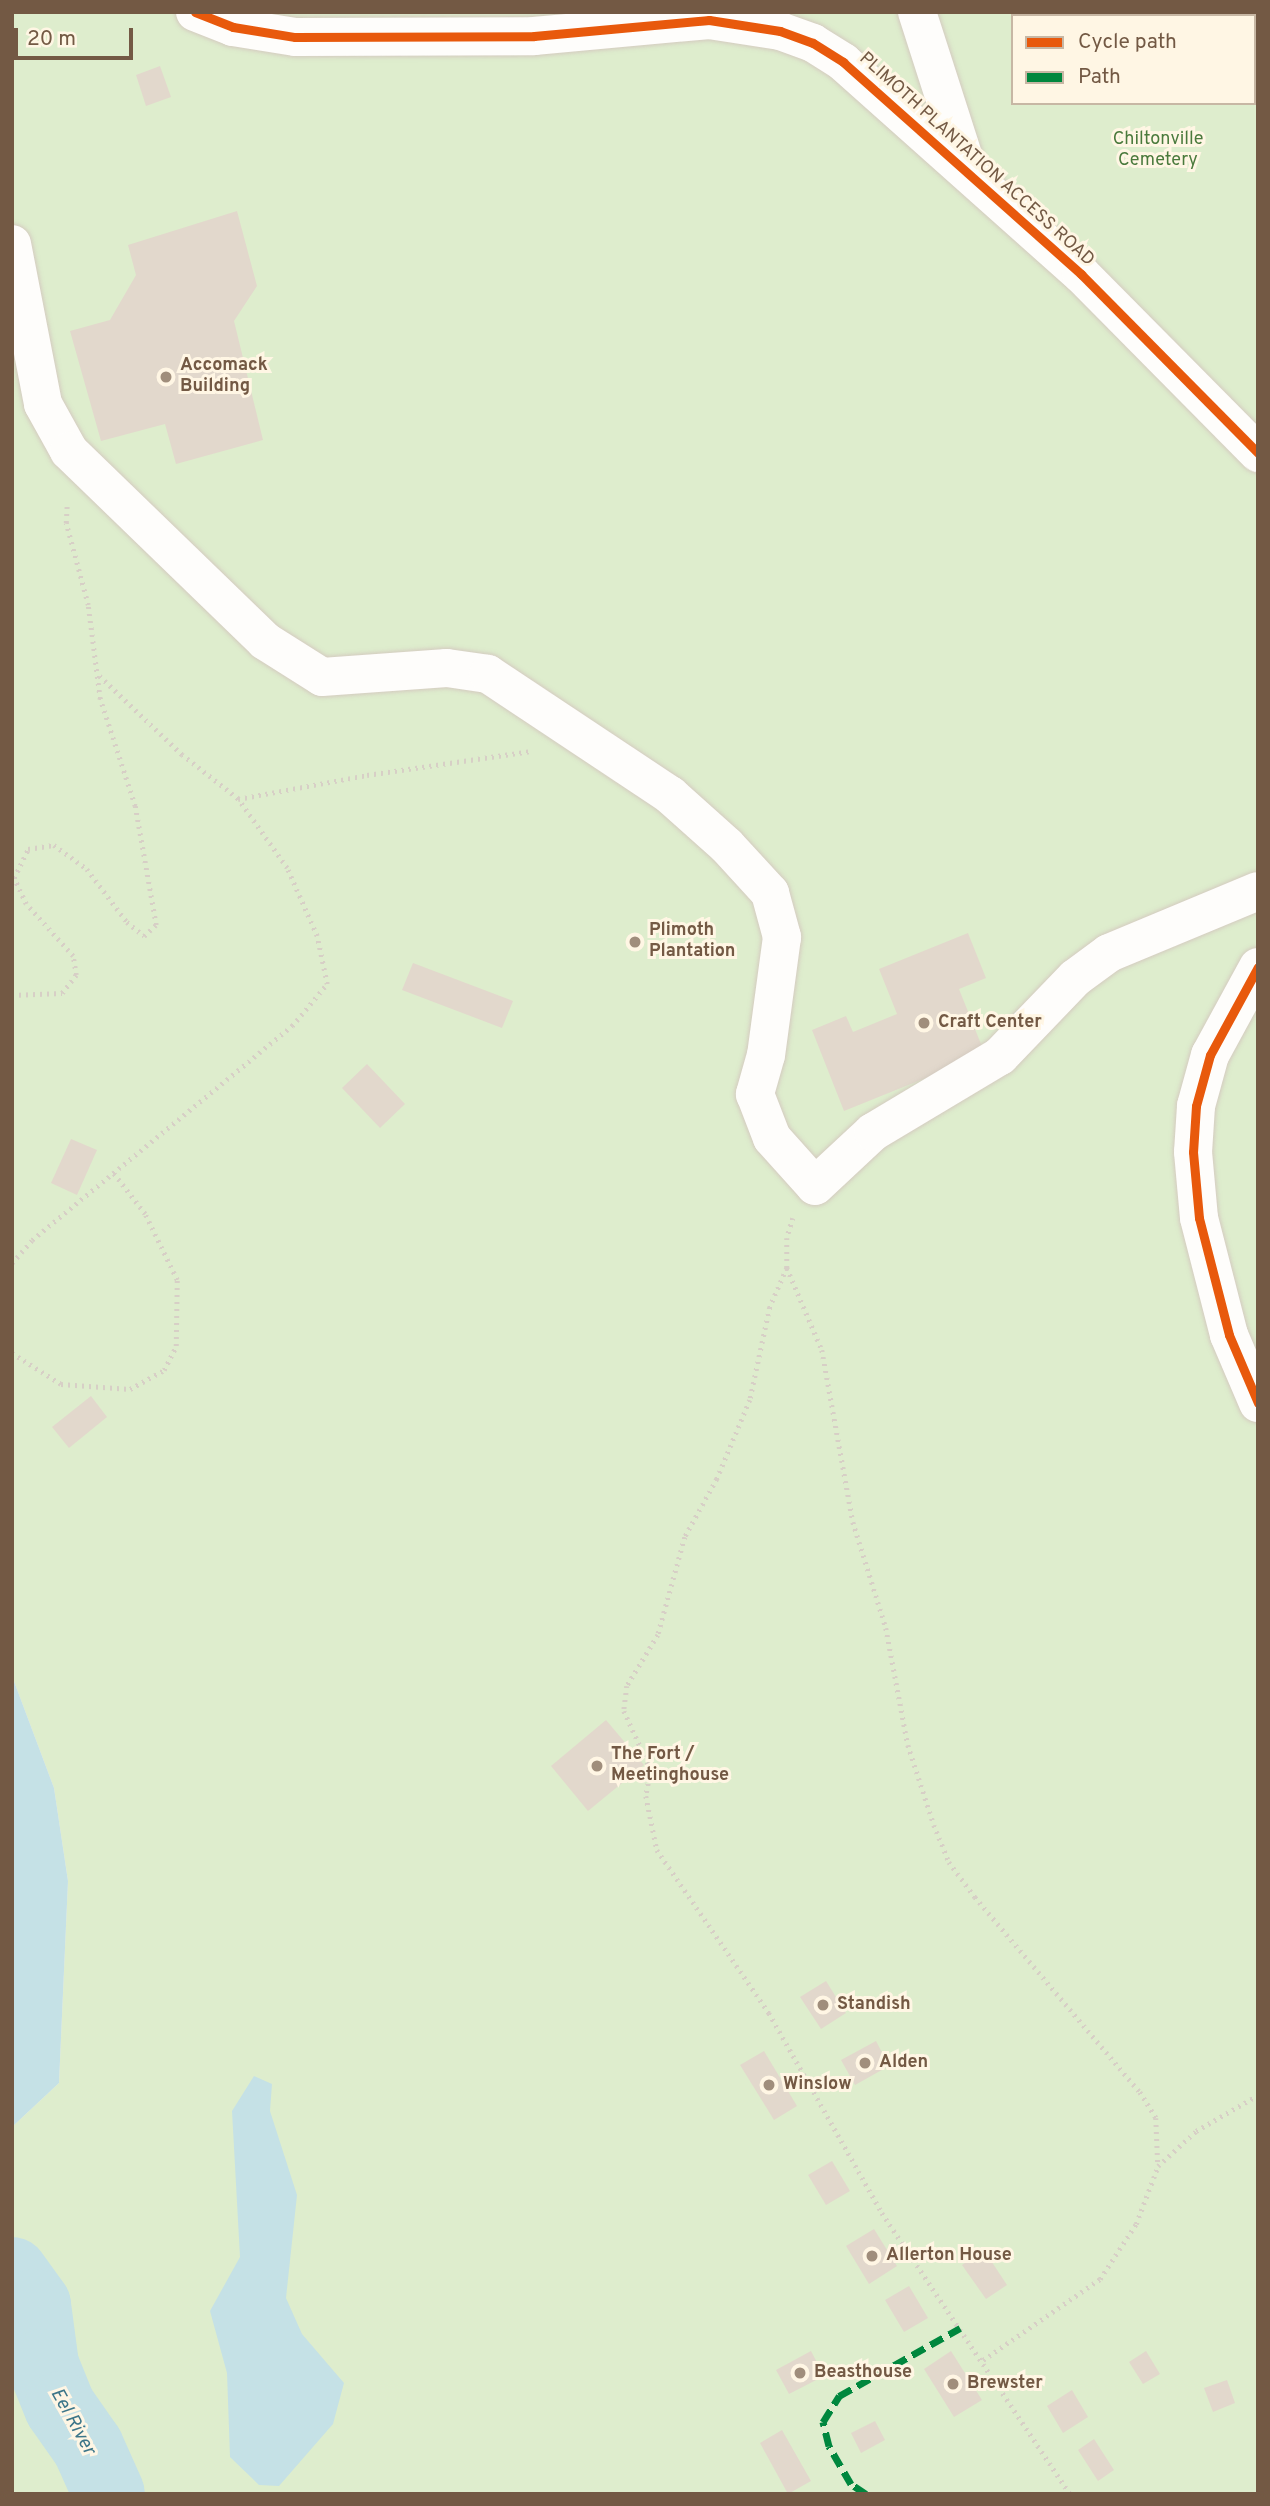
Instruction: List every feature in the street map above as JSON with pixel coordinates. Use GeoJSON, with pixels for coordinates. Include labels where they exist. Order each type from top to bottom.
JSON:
{"type":"FeatureCollection","features":[{"type":"Feature","properties":{"kind":"street","name":"PLIMOTH PLANTATION ACCESS ROAD"},"geometry":{"type":"LineString","coordinates":[[195,12],[233,27],[336,39],[580,34],[671,23],[721,22],[780,31],[813,43],[871,87],[1081,274],[1258,453]]}},
{"type":"Feature","properties":{"kind":"street"},"geometry":{"type":"LineString","coordinates":[[918,12],[929,59],[969,173]]}},
{"type":"Feature","properties":{"kind":"street"},"geometry":{"type":"LineString","coordinates":[[871,87],[929,59]]}},
{"type":"Feature","properties":{"kind":"street"},"geometry":{"type":"LineString","coordinates":[[12,244],[43,404],[69,452],[265,641],[322,677],[447,668],[488,674],[670,795],[727,846],[770,892],[782,937],[766,1055],[755,1094],[772,1138],[815,1186],[873,1132],[1000,1056],[1075,978],[1109,953],[1258,891]]}},
{"type":"Feature","properties":{"kind":"street"},"geometry":{"type":"LineString","coordinates":[[1258,967],[1210,1055],[1196,1106],[1193,1152],[1199,1218],[1236,1355],[1258,1403]]}},
{"type":"Feature","properties":{"kind":"path"},"geometry":{"type":"LineString","coordinates":[[12,995],[62,993],[76,975],[73,956],[26,904],[14,878],[28,849],[54,845],[87,869],[127,922],[144,936],[156,925],[135,806],[100,699],[88,605],[66,523],[69,452]]}},
{"type":"Feature","properties":{"kind":"path"},"geometry":{"type":"LineString","coordinates":[[12,1263],[32,1240],[114,1174],[208,1091],[292,1026],[327,984],[317,936],[287,868],[238,799],[181,755],[97,674]]}},
{"type":"Feature","properties":{"kind":"path"},"geometry":{"type":"LineString","coordinates":[[238,799],[367,775],[588,743]]}},
{"type":"Feature","properties":{"kind":"path"},"geometry":{"type":"LineString","coordinates":[[12,1353],[61,1384],[130,1389],[164,1370],[176,1346],[177,1279],[145,1214],[114,1174]]}},
{"type":"Feature","properties":{"kind":"path"},"geometry":{"type":"LineString","coordinates":[[815,1186],[796,1209],[787,1238],[787,1268],[822,1350],[853,1522],[886,1628],[908,1745],[949,1863],[1140,2092],[1156,2118],[1158,2166],[1136,2224],[1100,2279],[983,2360]]}},
{"type":"Feature","properties":{"kind":"path"},"geometry":{"type":"LineString","coordinates":[[787,1268],[770,1307],[751,1400],[717,1479],[685,1537],[658,1635],[627,1686],[624,1711],[652,1770],[646,1796],[657,1850],[769,2014],[882,2213],[983,2360],[1070,2494]]}},
{"type":"Feature","properties":{"kind":"path"},"geometry":{"type":"LineString","coordinates":[[1158,2166],[1196,2132],[1258,2095]]}},
{"type":"Feature","properties":{"kind":"green space","name":"Plimoth Plantation"},"geometry":{"type":"Polygon","coordinates":[[[12,12],[1258,12],[1258,2494],[12,2494],[12,2127],[59,2083],[68,1881],[54,1788],[12,1676],[12,12]]]}},
{"type":"Feature","properties":{"kind":"water"},"geometry":{"type":"Polygon","coordinates":[[[12,1676],[54,1788],[68,1881],[59,2083],[12,2127],[12,1676]]]}},
{"type":"Feature","properties":{"kind":"water"},"geometry":{"type":"Polygon","coordinates":[[[254,2076],[272,2084],[270,2111],[297,2195],[286,2298],[302,2334],[344,2383],[333,2424],[279,2486],[259,2485],[230,2457],[227,2373],[210,2311],[240,2257],[232,2111],[254,2076]]]}},
{"type":"Feature","properties":{"kind":"building"},"geometry":{"type":"Polygon","coordinates":[[[160,66],[171,97],[146,106],[136,75],[160,66]]]}},
{"type":"Feature","properties":{"kind":"building","name":"Accomack Building"},"geometry":{"type":"Polygon","coordinates":[[[237,211],[257,286],[234,321],[263,440],[176,464],[165,424],[101,441],[70,331],[110,320],[136,275],[128,245],[237,211]]]}},
{"type":"Feature","properties":{"kind":"building","name":"Craft Center"},"geometry":{"type":"Polygon","coordinates":[[[968,933],[986,978],[959,989],[985,1054],[844,1111],[812,1030],[846,1016],[853,1032],[897,1014],[879,969],[968,933]]]}},
{"type":"Feature","properties":{"kind":"building"},"geometry":{"type":"Polygon","coordinates":[[[413,963],[513,1001],[502,1028],[402,990],[413,963]]]}},
{"type":"Feature","properties":{"kind":"building"},"geometry":{"type":"Polygon","coordinates":[[[367,1064],[405,1104],[380,1128],[342,1088],[367,1064]]]}},
{"type":"Feature","properties":{"kind":"building"},"geometry":{"type":"Polygon","coordinates":[[[71,1139],[97,1150],[77,1195],[51,1183],[71,1139]]]}},
{"type":"Feature","properties":{"kind":"building"},"geometry":{"type":"Polygon","coordinates":[[[91,1396],[107,1417],[69,1448],[52,1427],[91,1396]]]}},
{"type":"Feature","properties":{"kind":"building","name":"The Fort / Meetinghouse"},"geometry":{"type":"Polygon","coordinates":[[[606,1720],[644,1765],[588,1811],[551,1766],[606,1720]]]}},
{"type":"Feature","properties":{"kind":"building","name":"Standish"},"geometry":{"type":"Polygon","coordinates":[[[826,1981],[846,2013],[821,2029],[800,1997],[826,1981]]]}},
{"type":"Feature","properties":{"kind":"building","name":"Alden"},"geometry":{"type":"Polygon","coordinates":[[[876,2041],[889,2066],[855,2085],[841,2060],[876,2041]]]}},
{"type":"Feature","properties":{"kind":"building","name":"Winslow"},"geometry":{"type":"Polygon","coordinates":[[[764,2051],[797,2106],[774,2120],[740,2065],[764,2051]]]}},
{"type":"Feature","properties":{"kind":"building"},"geometry":{"type":"Polygon","coordinates":[[[832,2161],[850,2191],[826,2205],[808,2175],[832,2161]]]}},
{"type":"Feature","properties":{"kind":"building","name":"Allerton House"},"geometry":{"type":"Polygon","coordinates":[[[874,2229],[897,2266],[869,2284],[846,2246],[874,2229]]]}},
{"type":"Feature","properties":{"kind":"building"},"geometry":{"type":"Polygon","coordinates":[[[984,2250],[1007,2285],[986,2299],[962,2265],[984,2250]]]}},
{"type":"Feature","properties":{"kind":"building"},"geometry":{"type":"Polygon","coordinates":[[[909,2286],[928,2318],[904,2332],[885,2300],[909,2286]]]}},
{"type":"Feature","properties":{"kind":"building","name":"Beasthouse"},"geometry":{"type":"Polygon","coordinates":[[[811,2351],[824,2376],[789,2394],[776,2370],[811,2351]]]}},
{"type":"Feature","properties":{"kind":"building","name":"Brewster"},"geometry":{"type":"Polygon","coordinates":[[[951,2351],[982,2400],[954,2417],[924,2369],[951,2351]]]}},
{"type":"Feature","properties":{"kind":"building"},"geometry":{"type":"Polygon","coordinates":[[[1146,2351],[1160,2374],[1143,2384],[1129,2362],[1146,2351]]]}},
{"type":"Feature","properties":{"kind":"building"},"geometry":{"type":"Polygon","coordinates":[[[1227,2380],[1235,2403],[1213,2412],[1204,2388],[1227,2380]]]}},
{"type":"Feature","properties":{"kind":"building"},"geometry":{"type":"Polygon","coordinates":[[[1072,2390],[1088,2417],[1063,2433],[1047,2406],[1072,2390]]]}},
{"type":"Feature","properties":{"kind":"building"},"geometry":{"type":"Polygon","coordinates":[[[875,2421],[885,2440],[861,2453],[851,2433],[875,2421]]]}},
{"type":"Feature","properties":{"kind":"building"},"geometry":{"type":"Polygon","coordinates":[[[782,2430],[811,2481],[788,2494],[760,2443],[782,2430]]]}},
{"type":"Feature","properties":{"kind":"building"},"geometry":{"type":"Polygon","coordinates":[[[1094,2439],[1114,2470],[1098,2481],[1078,2450],[1094,2439]]]}},
{"type":"Feature","properties":{"kind":"waterway","name":"Eel River"},"geometry":{"type":"LineString","coordinates":[[12,2273],[35,2305],[43,2365],[60,2407],[88,2447],[109,2494]]}},
{"type":"Feature","properties":{"kind":"marked path"},"geometry":{"type":"LineString","coordinates":[[866,2494],[851,2484],[829,2446],[823,2422],[839,2396],[960,2328]]}},
{"type":"Feature","properties":{"kind":"cycle path"},"geometry":{"type":"LineString","coordinates":[[195,12],[233,27],[295,37],[534,36],[709,20],[780,31],[813,43],[843,62],[1081,274],[1258,453]]}},
{"type":"Feature","properties":{"kind":"cycle path"},"geometry":{"type":"LineString","coordinates":[[1258,967],[1210,1055],[1196,1106],[1193,1152],[1199,1218],[1229,1335],[1258,1403]]}},
{"type":"Feature","properties":{"kind":"place","name":"Accomack Building"},"geometry":{"type":"Point","coordinates":[166,377]}},
{"type":"Feature","properties":{"kind":"place","name":"Plimoth Plantation"},"geometry":{"type":"Point","coordinates":[635,942]}},
{"type":"Feature","properties":{"kind":"place","name":"Craft Center"},"geometry":{"type":"Point","coordinates":[924,1023]}},
{"type":"Feature","properties":{"kind":"place","name":"The Fort / Meetinghouse"},"geometry":{"type":"Point","coordinates":[597,1766]}},
{"type":"Feature","properties":{"kind":"place","name":"Standish"},"geometry":{"type":"Point","coordinates":[823,2005]}},
{"type":"Feature","properties":{"kind":"place","name":"Alden"},"geometry":{"type":"Point","coordinates":[865,2063]}},
{"type":"Feature","properties":{"kind":"place","name":"Winslow"},"geometry":{"type":"Point","coordinates":[769,2085]}},
{"type":"Feature","properties":{"kind":"place","name":"Allerton House"},"geometry":{"type":"Point","coordinates":[872,2256]}},
{"type":"Feature","properties":{"kind":"place","name":"Beasthouse"},"geometry":{"type":"Point","coordinates":[800,2373]}},
{"type":"Feature","properties":{"kind":"place","name":"Brewster"},"geometry":{"type":"Point","coordinates":[953,2384]}},
{"type":"Feature","properties":{"kind":"park label","name":"Chiltonville Cemetery"},"geometry":{"type":"Point","coordinates":[1158,151]}}]}
